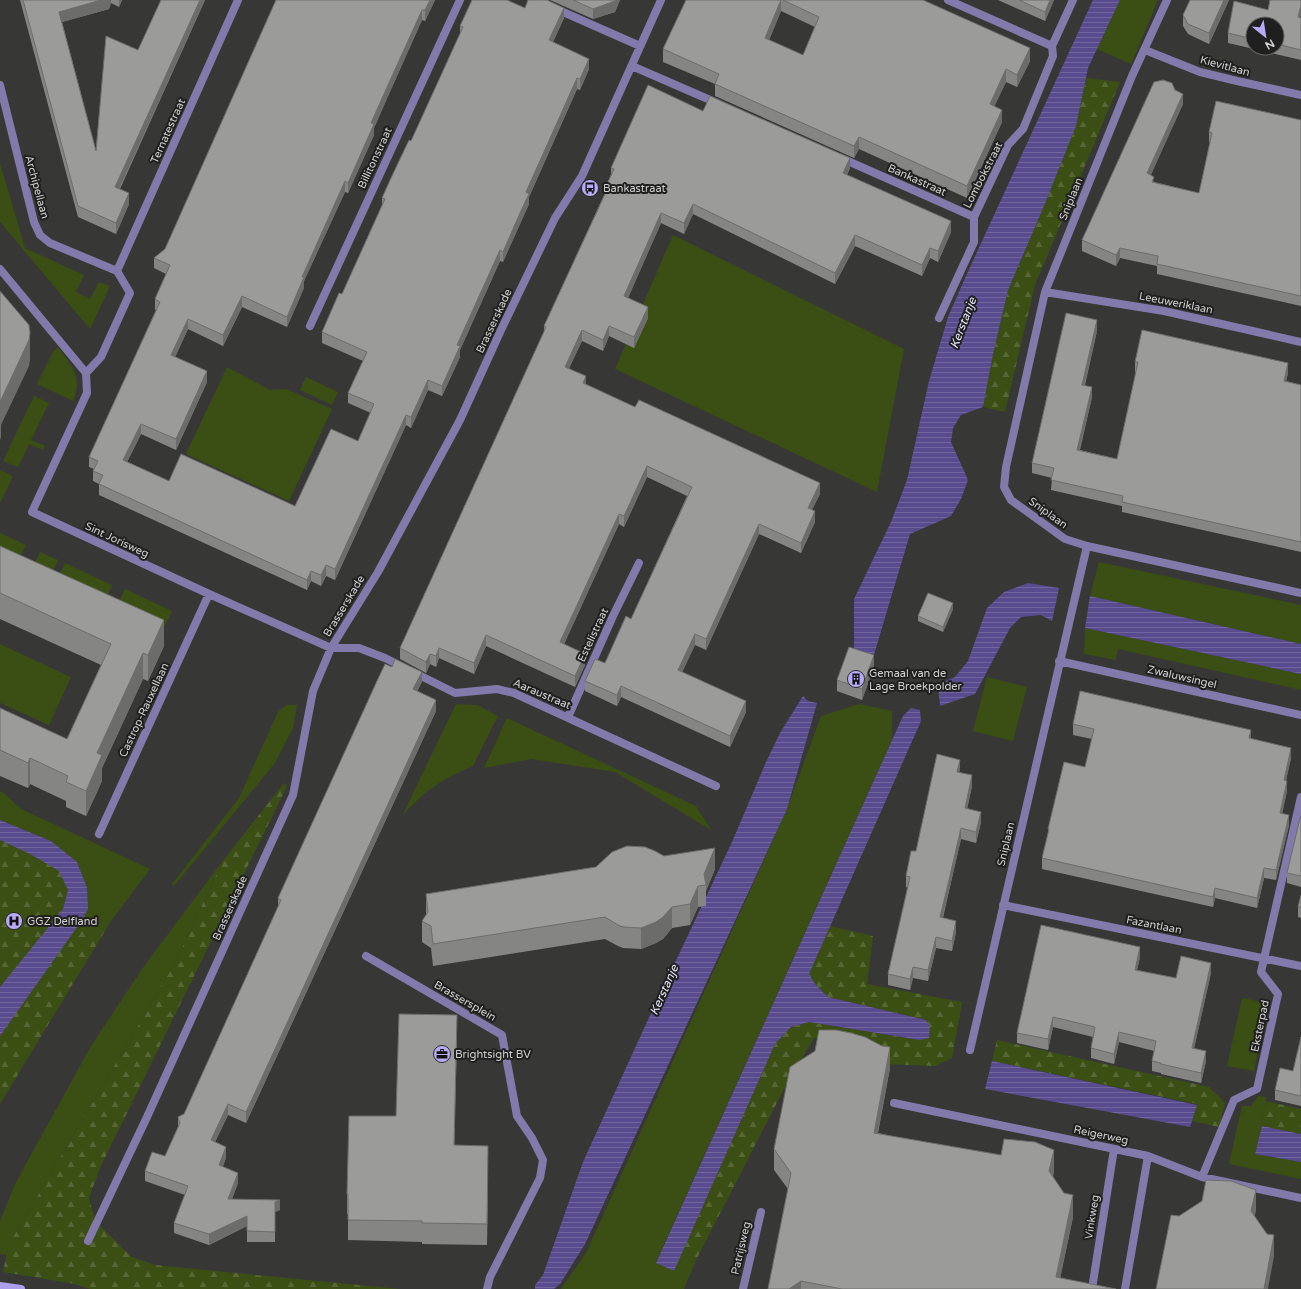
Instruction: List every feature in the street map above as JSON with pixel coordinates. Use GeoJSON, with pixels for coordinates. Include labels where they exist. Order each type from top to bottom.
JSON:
{"type":"FeatureCollection","features":[{"type":"Feature","properties":{"kind":"main road"},"geometry":{"type":"LineString","coordinates":[[0,1286],[22,1289]]}},
{"type":"Feature","properties":{"kind":"street","name":"Ternatestraat"},"geometry":{"type":"LineString","coordinates":[[117,271],[238,0]]}},
{"type":"Feature","properties":{"kind":"street","name":"Billitonstraat"},"geometry":{"type":"LineString","coordinates":[[310,326],[460,0]]}},
{"type":"Feature","properties":{"kind":"street"},"geometry":{"type":"LineString","coordinates":[[536,0],[640,46]]}},
{"type":"Feature","properties":{"kind":"street","name":"Brasserskade"},"geometry":{"type":"LineString","coordinates":[[88,1240],[147,1117],[293,795],[313,691],[331,648],[381,566],[460,420],[501,330],[555,218],[582,176],[661,0]]}},
{"type":"Feature","properties":{"kind":"street"},"geometry":{"type":"LineString","coordinates":[[948,0],[1052,46]]}},
{"type":"Feature","properties":{"kind":"street","name":"Lombokstraat"},"geometry":{"type":"LineString","coordinates":[[939,318],[974,242],[974,217],[1008,145],[1023,129],[1053,56],[1052,46],[1073,0]]}},
{"type":"Feature","properties":{"kind":"street","name":"Sniplaan"},"geometry":{"type":"LineString","coordinates":[[970,1050],[1059,661],[1087,546],[1065,539],[1011,500],[1004,486],[1006,467],[1045,292],[1132,76],[1167,0]]}},
{"type":"Feature","properties":{"kind":"street","name":"Kievitlaan"},"geometry":{"type":"LineString","coordinates":[[1145,50],[1200,72],[1301,96]]}},
{"type":"Feature","properties":{"kind":"street"},"geometry":{"type":"LineString","coordinates":[[632,66],[725,107]]}},
{"type":"Feature","properties":{"kind":"street","name":"Archipellaan"},"geometry":{"type":"LineString","coordinates":[[0,85],[34,222],[40,235],[50,243],[117,271]]}},
{"type":"Feature","properties":{"kind":"street","name":"Bankastraat"},"geometry":{"type":"LineString","coordinates":[[835,156],[974,217]]}},
{"type":"Feature","properties":{"kind":"street"},"geometry":{"type":"LineString","coordinates":[[0,269],[86,373],[101,357],[130,293],[117,271]]}},
{"type":"Feature","properties":{"kind":"street","name":"Leeuweriklaan"},"geometry":{"type":"LineString","coordinates":[[1045,292],[1164,311],[1301,342]]}},
{"type":"Feature","properties":{"kind":"street","name":"Sint Jorisweg"},"geometry":{"type":"LineString","coordinates":[[86,373],[87,393],[32,512],[209,594],[331,648]]}},
{"type":"Feature","properties":{"kind":"street"},"geometry":{"type":"LineString","coordinates":[[1087,546],[1301,593]]}},
{"type":"Feature","properties":{"kind":"street","name":"Estelístraat"},"geometry":{"type":"LineString","coordinates":[[568,717],[613,616],[639,563]]}},
{"type":"Feature","properties":{"kind":"street","name":"Castrop-Rauxellaan"},"geometry":{"type":"LineString","coordinates":[[99,834],[209,594]]}},
{"type":"Feature","properties":{"kind":"street","name":"Aaraustraat"},"geometry":{"type":"LineString","coordinates":[[331,648],[359,648],[385,658],[455,693],[497,689],[514,693],[716,786]]}},
{"type":"Feature","properties":{"kind":"street","name":"Zwaluwsingel"},"geometry":{"type":"LineString","coordinates":[[1059,661],[1301,715]]}},
{"type":"Feature","properties":{"kind":"street","name":"Eksterpad"},"geometry":{"type":"LineString","coordinates":[[1202,1177],[1234,1100],[1257,1089],[1278,994],[1260,972],[1301,797]]}},
{"type":"Feature","properties":{"kind":"street","name":"Fazantlaan"},"geometry":{"type":"LineString","coordinates":[[1003,905],[1301,966]]}},
{"type":"Feature","properties":{"kind":"street","name":"Brassersplein"},"geometry":{"type":"LineString","coordinates":[[366,956],[502,1035],[517,1116],[532,1138],[543,1160],[540,1178],[490,1277],[487,1289]]}},
{"type":"Feature","properties":{"kind":"street","name":"Reigerweg"},"geometry":{"type":"LineString","coordinates":[[894,1103],[1148,1156],[1202,1177],[1301,1198]]}},
{"type":"Feature","properties":{"kind":"street","name":"Vinkweg"},"geometry":{"type":"LineString","coordinates":[[1092,1289],[1114,1149]]}},
{"type":"Feature","properties":{"kind":"street"},"geometry":{"type":"LineString","coordinates":[[1125,1289],[1148,1156]]}},
{"type":"Feature","properties":{"kind":"street","name":"Patrijsweg"},"geometry":{"type":"LineString","coordinates":[[743,1289],[761,1212]]}},
{"type":"Feature","properties":{"kind":"green space"},"geometry":{"type":"Polygon","coordinates":[[[1120,0],[1158,0],[1131,64],[1097,49],[1120,0]]]}},
{"type":"Feature","properties":{"kind":"green space"},"geometry":{"type":"Polygon","coordinates":[[[1086,78],[1120,82],[1035,285],[1005,412],[983,407],[993,354],[1008,290],[1076,126],[1086,78]]]}},
{"type":"Feature","properties":{"kind":"green space"},"geometry":{"type":"Polygon","coordinates":[[[0,163],[25,248],[84,275],[76,292],[90,299],[99,282],[110,286],[90,329],[0,222],[0,163]]]}},
{"type":"Feature","properties":{"kind":"green space"},"geometry":{"type":"Polygon","coordinates":[[[673,235],[904,349],[877,492],[615,369],[673,235]]]}},
{"type":"Feature","properties":{"kind":"green space"},"geometry":{"type":"Polygon","coordinates":[[[58,347],[72,366],[76,378],[76,393],[73,401],[37,384],[53,352],[58,347]]]}},
{"type":"Feature","properties":{"kind":"green space"},"geometry":{"type":"Polygon","coordinates":[[[227,367],[270,390],[286,389],[332,409],[289,501],[186,454],[227,367]]]}},
{"type":"Feature","properties":{"kind":"green space"},"geometry":{"type":"Polygon","coordinates":[[[306,377],[338,392],[332,405],[300,390],[306,377]]]}},
{"type":"Feature","properties":{"kind":"green space"},"geometry":{"type":"Polygon","coordinates":[[[34,396],[49,403],[31,440],[45,446],[43,450],[29,444],[18,467],[3,461],[34,396]]]}},
{"type":"Feature","properties":{"kind":"green space"},"geometry":{"type":"Polygon","coordinates":[[[0,470],[13,476],[0,503],[0,470]]]}},
{"type":"Feature","properties":{"kind":"green space"},"geometry":{"type":"Polygon","coordinates":[[[0,533],[26,545],[15,567],[0,560],[0,533]]]}},
{"type":"Feature","properties":{"kind":"green space"},"geometry":{"type":"Polygon","coordinates":[[[40,552],[58,560],[48,581],[30,573],[40,552]]]}},
{"type":"Feature","properties":{"kind":"green space"},"geometry":{"type":"Polygon","coordinates":[[[1099,562],[1301,605],[1301,644],[1090,596],[1099,562]]]}},
{"type":"Feature","properties":{"kind":"green space"},"geometry":{"type":"Polygon","coordinates":[[[65,563],[112,585],[103,606],[56,583],[65,563]]]}},
{"type":"Feature","properties":{"kind":"green space"},"geometry":{"type":"Polygon","coordinates":[[[125,589],[172,611],[161,633],[115,611],[125,589]]]}},
{"type":"Feature","properties":{"kind":"green space"},"geometry":{"type":"Polygon","coordinates":[[[1085,628],[1301,674],[1301,690],[1118,649],[1116,660],[1084,654],[1085,628]]]}},
{"type":"Feature","properties":{"kind":"green space"},"geometry":{"type":"Polygon","coordinates":[[[0,644],[71,677],[49,725],[0,703],[0,644]]]}},
{"type":"Feature","properties":{"kind":"green space"},"geometry":{"type":"Polygon","coordinates":[[[987,677],[1027,687],[1013,741],[973,731],[987,677]]]}},
{"type":"Feature","properties":{"kind":"green space"},"geometry":{"type":"Polygon","coordinates":[[[456,704],[477,705],[498,716],[473,766],[449,777],[426,792],[403,814],[456,704]]]}},
{"type":"Feature","properties":{"kind":"green space"},"geometry":{"type":"Polygon","coordinates":[[[859,704],[892,711],[892,740],[656,1262],[673,1270],[682,1253],[696,1260],[684,1289],[561,1289],[586,1253],[787,809],[821,716],[859,704]]]}},
{"type":"Feature","properties":{"kind":"green space"},"geometry":{"type":"Polygon","coordinates":[[[287,705],[297,705],[293,728],[275,763],[174,886],[172,884],[239,798],[278,712],[287,705]]]}},
{"type":"Feature","properties":{"kind":"green space"},"geometry":{"type":"Polygon","coordinates":[[[507,718],[696,806],[711,830],[615,772],[531,759],[484,768],[507,718]]]}},
{"type":"Feature","properties":{"kind":"green space"},"geometry":{"type":"Polygon","coordinates":[[[284,783],[287,786],[100,1168],[89,1198],[95,1221],[132,1257],[155,1265],[400,1289],[90,1289],[75,1284],[3,1272],[8,1246],[175,963],[222,862],[284,783]]]}},
{"type":"Feature","properties":{"kind":"green space"},"geometry":{"type":"Polygon","coordinates":[[[0,791],[21,809],[150,869],[111,921],[84,916],[51,841],[0,820],[0,791]]]}},
{"type":"Feature","properties":{"kind":"green space"},"geometry":{"type":"Polygon","coordinates":[[[0,835],[60,871],[68,890],[63,909],[111,921],[0,1104],[0,835]]]}},
{"type":"Feature","properties":{"kind":"green space"},"geometry":{"type":"Polygon","coordinates":[[[222,862],[175,963],[8,1246],[6,1255],[0,1254],[0,1221],[16,1182],[91,1046],[142,969],[222,862]]]}},
{"type":"Feature","properties":{"kind":"green space"},"geometry":{"type":"Polygon","coordinates":[[[830,926],[873,936],[867,984],[962,1002],[952,1058],[935,1066],[883,1064],[876,1052],[814,1038],[784,1089],[696,1260],[682,1253],[775,1044],[791,1027],[809,1022],[920,1040],[926,1020],[828,997],[815,984],[809,974],[830,926]]]}},
{"type":"Feature","properties":{"kind":"green space"},"geometry":{"type":"Polygon","coordinates":[[[1242,998],[1267,1003],[1254,1071],[1227,1066],[1242,998]]]}},
{"type":"Feature","properties":{"kind":"green space"},"geometry":{"type":"Polygon","coordinates":[[[997,1040],[1209,1087],[1225,1103],[1219,1127],[1192,1121],[1197,1104],[992,1061],[997,1040]]]}},
{"type":"Feature","properties":{"kind":"green space"},"geometry":{"type":"Polygon","coordinates":[[[1258,1096],[1266,1097],[1262,1126],[1255,1154],[1301,1162],[1301,1179],[1229,1164],[1242,1106],[1251,1106],[1258,1096]]]}},
{"type":"Feature","properties":{"kind":"green space"},"geometry":{"type":"Polygon","coordinates":[[[1265,1101],[1301,1109],[1301,1134],[1262,1126],[1265,1101]]]}},
{"type":"Feature","properties":{"kind":"water","name":"Kerstanje"},"geometry":{"type":"Polygon","coordinates":[[[1093,0],[1120,0],[1088,68],[1076,126],[1008,290],[993,354],[983,407],[961,415],[953,428],[951,442],[968,480],[961,499],[951,516],[910,534],[870,668],[854,656],[854,599],[891,522],[907,480],[929,381],[948,317],[1093,0]]]}},
{"type":"Feature","properties":{"kind":"water"},"geometry":{"type":"Polygon","coordinates":[[[1028,583],[1059,588],[1052,621],[1041,615],[1021,617],[1010,628],[975,694],[940,706],[938,684],[955,677],[968,661],[987,608],[1004,592],[1028,583]]]}},
{"type":"Feature","properties":{"kind":"water"},"geometry":{"type":"Polygon","coordinates":[[[1090,596],[1301,644],[1301,674],[1085,628],[1090,596]]]}},
{"type":"Feature","properties":{"kind":"water","name":"Kerstanje"},"geometry":{"type":"Polygon","coordinates":[[[803,696],[808,701],[817,703],[787,809],[585,1244],[560,1284],[554,1289],[535,1289],[535,1285],[543,1275],[583,1162],[732,842],[766,762],[780,733],[803,696]]]}},
{"type":"Feature","properties":{"kind":"water"},"geometry":{"type":"Polygon","coordinates":[[[911,708],[920,710],[921,721],[809,974],[815,984],[828,997],[926,1020],[930,1026],[929,1038],[920,1040],[809,1022],[791,1027],[775,1044],[674,1271],[656,1263],[903,716],[911,708]]]}},
{"type":"Feature","properties":{"kind":"water"},"geometry":{"type":"Polygon","coordinates":[[[0,820],[51,841],[77,862],[87,888],[88,909],[80,923],[0,1036],[0,987],[63,909],[68,890],[59,871],[30,854],[0,840],[0,820]]]}},
{"type":"Feature","properties":{"kind":"water"},"geometry":{"type":"Polygon","coordinates":[[[992,1061],[1197,1105],[1190,1127],[985,1089],[992,1061]]]}},
{"type":"Feature","properties":{"kind":"water"},"geometry":{"type":"Polygon","coordinates":[[[1262,1126],[1301,1134],[1301,1162],[1255,1154],[1262,1126]]]}},
{"type":"Feature","properties":{"kind":"building"},"geometry":{"type":"Polygon","coordinates":[[[23,0],[101,0],[59,12],[96,151],[106,36],[138,50],[161,0],[200,0],[115,187],[129,193],[116,223],[78,206],[23,0]]]}},
{"type":"Feature","properties":{"kind":"building"},"geometry":{"type":"Polygon","coordinates":[[[276,0],[430,0],[425,10],[422,10],[388,85],[371,123],[374,124],[348,183],[345,181],[302,277],[304,277],[287,317],[242,296],[223,335],[188,319],[171,355],[207,371],[176,439],[141,424],[123,460],[169,481],[181,454],[295,506],[331,429],[358,441],[374,404],[348,393],[367,352],[322,332],[339,293],[342,294],[385,199],[382,198],[391,178],[409,140],[411,141],[463,27],[460,26],[472,0],[507,0],[525,8],[528,0],[547,0],[564,8],[549,40],[589,59],[580,79],[577,78],[526,192],[529,194],[503,252],[500,250],[457,345],[460,346],[442,386],[428,380],[411,417],[406,415],[335,569],[326,565],[321,575],[311,571],[307,580],[99,484],[103,475],[93,471],[98,461],[89,457],[160,302],[155,299],[170,265],[154,258],[165,249],[276,0]]]}},
{"type":"Feature","properties":{"kind":"building"},"geometry":{"type":"Polygon","coordinates":[[[573,0],[616,0],[593,9],[573,0]]]}},
{"type":"Feature","properties":{"kind":"building"},"geometry":{"type":"Polygon","coordinates":[[[686,0],[781,0],[765,38],[803,55],[819,17],[783,0],[923,0],[1030,48],[1017,75],[1006,69],[990,104],[1002,110],[967,186],[859,137],[854,146],[715,84],[719,74],[663,49],[686,0]]]}},
{"type":"Feature","properties":{"kind":"building"},"geometry":{"type":"Polygon","coordinates":[[[1019,0],[1050,0],[1045,12],[1019,0]]]}},
{"type":"Feature","properties":{"kind":"building"},"geometry":{"type":"Polygon","coordinates":[[[1190,0],[1224,0],[1209,33],[1188,24],[1183,15],[1190,0]]]}},
{"type":"Feature","properties":{"kind":"building"},"geometry":{"type":"Polygon","coordinates":[[[1270,0],[1301,0],[1298,17],[1301,18],[1301,50],[1285,46],[1285,16],[1245,16],[1245,37],[1228,33],[1234,1],[1268,10],[1270,0]]]}},
{"type":"Feature","properties":{"kind":"building"},"geometry":{"type":"Polygon","coordinates":[[[1163,80],[1172,83],[1175,90],[1183,94],[1147,173],[1154,177],[1152,182],[1199,193],[1212,133],[1209,132],[1216,101],[1301,120],[1301,296],[1157,264],[1158,256],[1120,248],[1116,255],[1082,240],[1154,82],[1163,80]]]}},
{"type":"Feature","properties":{"kind":"building"},"geometry":{"type":"Polygon","coordinates":[[[648,85],[703,111],[710,96],[850,158],[843,173],[951,221],[938,251],[930,248],[922,265],[855,235],[835,273],[693,204],[684,223],[661,213],[624,296],[648,307],[634,337],[609,326],[603,340],[582,330],[565,367],[586,376],[583,383],[635,407],[639,400],[820,483],[808,508],[815,511],[801,543],[759,524],[706,639],[695,634],[678,670],[746,701],[730,736],[621,686],[617,695],[585,681],[595,659],[605,663],[626,616],[631,619],[692,487],[647,466],[624,516],[619,514],[560,642],[585,654],[575,676],[486,635],[474,663],[439,648],[436,656],[430,654],[426,662],[400,648],[546,327],[544,326],[606,192],[604,191],[614,169],[611,168],[648,85]]]}},
{"type":"Feature","properties":{"kind":"building"},"geometry":{"type":"Polygon","coordinates":[[[0,291],[29,325],[30,333],[29,340],[0,402],[0,291]]]}},
{"type":"Feature","properties":{"kind":"building"},"geometry":{"type":"Polygon","coordinates":[[[1066,313],[1097,320],[1082,385],[1092,387],[1077,450],[1117,459],[1138,362],[1135,362],[1142,330],[1288,363],[1284,381],[1301,385],[1301,542],[1122,502],[1123,496],[1051,480],[1054,468],[1032,463],[1066,313]]]}},
{"type":"Feature","properties":{"kind":"building"},"geometry":{"type":"Polygon","coordinates":[[[0,546],[164,620],[148,655],[143,653],[97,753],[102,755],[86,791],[66,782],[68,776],[30,758],[28,763],[0,750],[0,708],[67,739],[111,644],[0,593],[0,546]]]}},
{"type":"Feature","properties":{"kind":"building"},"geometry":{"type":"Polygon","coordinates":[[[928,593],[953,603],[943,627],[918,616],[928,593]]]}},
{"type":"Feature","properties":{"kind":"building","name":"Gemaal van de Lage Broekpolder"},"geometry":{"type":"Polygon","coordinates":[[[849,647],[874,655],[862,689],[837,680],[849,647]]]}},
{"type":"Feature","properties":{"kind":"building"},"geometry":{"type":"Polygon","coordinates":[[[395,659],[422,672],[413,689],[436,700],[246,1112],[228,1104],[211,1140],[226,1147],[219,1165],[238,1173],[228,1199],[280,1200],[275,1202],[275,1232],[247,1231],[247,1216],[209,1234],[174,1223],[188,1186],[145,1171],[152,1152],[165,1156],[180,1123],[178,1117],[184,1114],[281,900],[278,898],[377,681],[385,664],[392,667],[395,659]]]}},
{"type":"Feature","properties":{"kind":"building"},"geometry":{"type":"Polygon","coordinates":[[[1080,691],[1251,730],[1249,738],[1291,748],[1284,780],[1287,781],[1280,813],[1289,815],[1276,870],[1264,868],[1257,898],[1215,888],[1213,897],[1042,858],[1064,762],[1085,767],[1094,729],[1073,724],[1080,691]]]}},
{"type":"Feature","properties":{"kind":"building"},"geometry":{"type":"Polygon","coordinates":[[[937,754],[960,760],[957,772],[972,775],[965,808],[981,812],[976,832],[961,828],[940,917],[956,921],[952,941],[936,937],[928,970],[913,967],[910,979],[888,974],[910,877],[906,876],[911,851],[916,851],[937,754]]]}},
{"type":"Feature","properties":{"kind":"building"},"geometry":{"type":"Polygon","coordinates":[[[1301,818],[1301,876],[1287,873],[1301,818]]]}},
{"type":"Feature","properties":{"kind":"building"},"geometry":{"type":"Polygon","coordinates":[[[627,846],[645,847],[664,856],[715,848],[704,874],[706,885],[698,886],[690,904],[672,907],[656,922],[641,928],[623,927],[605,917],[433,944],[431,926],[422,921],[428,912],[426,894],[596,867],[612,852],[627,846]]]}},
{"type":"Feature","properties":{"kind":"building"},"geometry":{"type":"Polygon","coordinates":[[[1301,895],[1301,907],[1298,907],[1301,895]]]}},
{"type":"Feature","properties":{"kind":"building"},"geometry":{"type":"Polygon","coordinates":[[[1041,925],[1140,947],[1135,970],[1176,978],[1181,956],[1211,963],[1192,1048],[1206,1051],[1201,1073],[1152,1061],[1156,1041],[1119,1032],[1114,1054],[1091,1048],[1095,1027],[1053,1017],[1048,1039],[1017,1033],[1041,925]]]}},
{"type":"Feature","properties":{"kind":"building"},"geometry":{"type":"Polygon","coordinates":[[[399,1014],[457,1015],[454,1145],[488,1146],[487,1224],[348,1220],[347,1194],[349,1116],[396,1116],[399,1014]]]}},
{"type":"Feature","properties":{"kind":"building"},"geometry":{"type":"Polygon","coordinates":[[[819,1030],[836,1030],[851,1033],[865,1037],[882,1046],[890,1047],[874,1133],[1001,1155],[1004,1139],[1035,1142],[1054,1150],[1049,1171],[1064,1193],[1073,1195],[1056,1277],[1116,1289],[842,1289],[801,1281],[789,1289],[768,1289],[791,1173],[774,1149],[790,1067],[815,1051],[819,1030]]]}},
{"type":"Feature","properties":{"kind":"building"},"geometry":{"type":"Polygon","coordinates":[[[1301,1037],[1301,1096],[1275,1090],[1280,1068],[1293,1071],[1301,1037]]]}},
{"type":"Feature","properties":{"kind":"building"},"geometry":{"type":"Polygon","coordinates":[[[1206,1180],[1231,1181],[1256,1190],[1251,1211],[1267,1234],[1274,1235],[1264,1289],[1156,1289],[1171,1215],[1179,1216],[1202,1201],[1206,1180]]]}},
{"type":"Feature","properties":{"kind":"place","name":"Bankastraat"},"geometry":{"type":"Point","coordinates":[590,188]}},
{"type":"Feature","properties":{"kind":"place","name":"Gemaal van de Lage Broekpolder"},"geometry":{"type":"Point","coordinates":[856,679]}},
{"type":"Feature","properties":{"kind":"place","name":"GGZ Delfland"},"geometry":{"type":"Point","coordinates":[14,921]}},
{"type":"Feature","properties":{"kind":"place","name":"Brightsight BV"},"geometry":{"type":"Point","coordinates":[442,1054]}}]}
